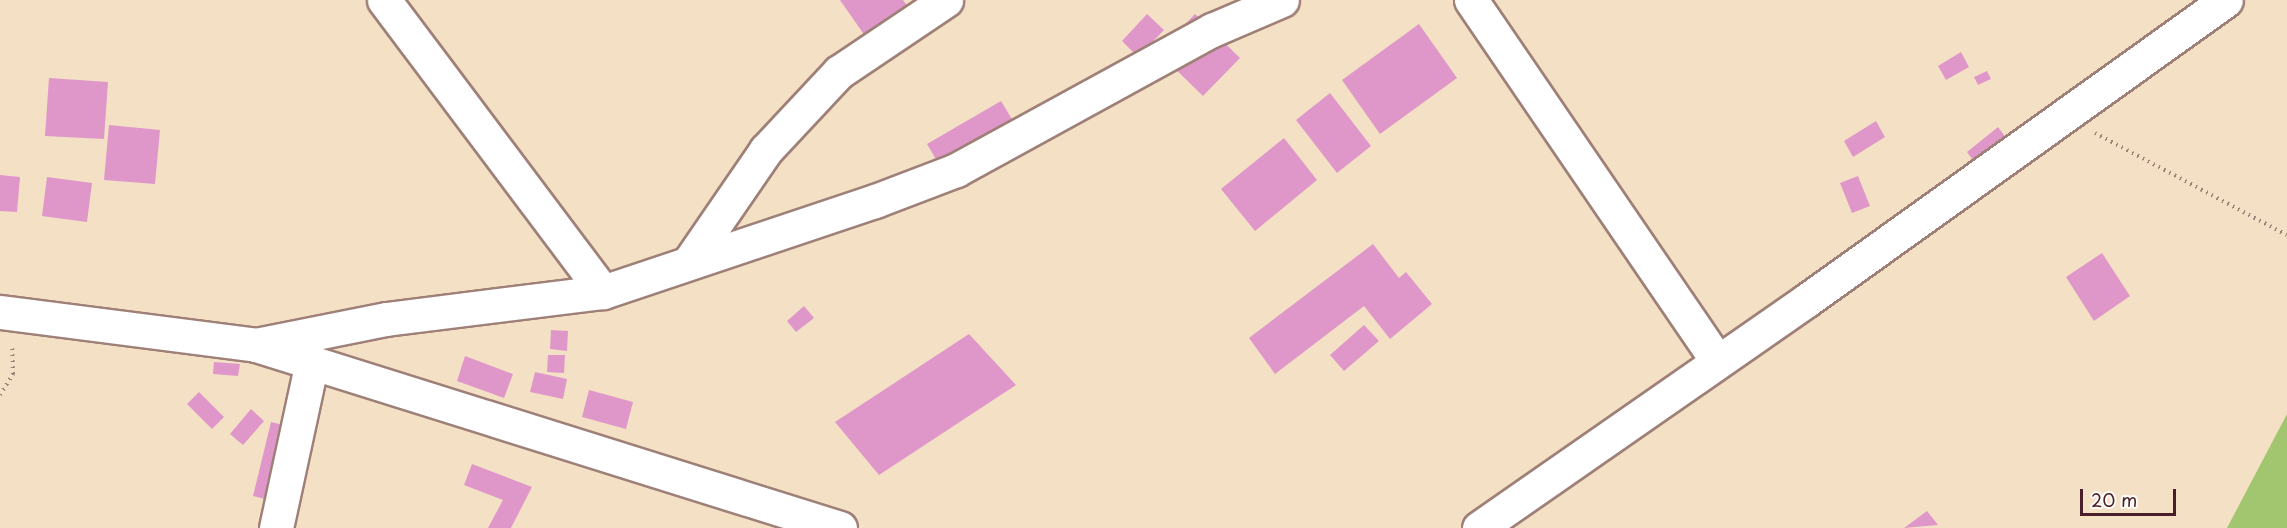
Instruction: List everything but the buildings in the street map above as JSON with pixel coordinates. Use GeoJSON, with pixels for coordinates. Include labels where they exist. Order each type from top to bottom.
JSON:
{"type":"FeatureCollection","features":[{"type":"Feature","properties":{"kind":"street"},"geometry":{"type":"LineString","coordinates":[[384,0],[603,292]]}},
{"type":"Feature","properties":{"kind":"street"},"geometry":{"type":"LineString","coordinates":[[689,262],[766,150],[839,72],[946,0]]}},
{"type":"Feature","properties":{"kind":"street"},"geometry":{"type":"LineString","coordinates":[[256,345],[386,319],[603,292],[956,170],[1212,30],[1282,0]]}},
{"type":"Feature","properties":{"kind":"street"},"geometry":{"type":"LineString","coordinates":[[1471,0],[1717,361]]}},
{"type":"Feature","properties":{"kind":"street"},"geometry":{"type":"LineString","coordinates":[[1479,528],[2065,117],[2226,0]]}},
{"type":"Feature","properties":{"kind":"street"},"geometry":{"type":"LineString","coordinates":[[2,312],[256,345],[840,528]]}},
{"type":"Feature","properties":{"kind":"street"},"geometry":{"type":"LineString","coordinates":[[276,528],[312,362]]}},
{"type":"Feature","properties":{"kind":"path"},"geometry":{"type":"LineString","coordinates":[[2065,117],[2287,235]]}},
{"type":"Feature","properties":{"kind":"path"},"geometry":{"type":"LineString","coordinates":[[0,395],[13,374],[15,358],[2,312]]}},
{"type":"Feature","properties":{"kind":"green space"},"geometry":{"type":"Polygon","coordinates":[[[2287,414],[2287,528],[2227,528],[2287,414]]]}}]}
